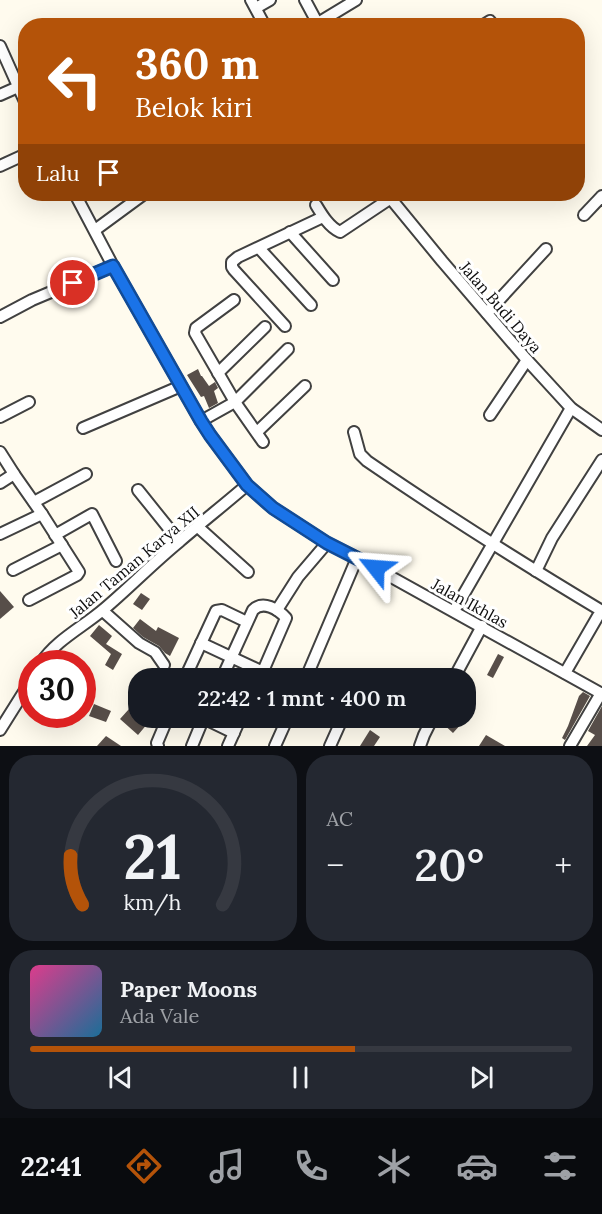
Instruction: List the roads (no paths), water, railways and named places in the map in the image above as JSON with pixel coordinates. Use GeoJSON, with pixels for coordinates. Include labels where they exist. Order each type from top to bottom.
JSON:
{"type":"FeatureCollection","features":[{"type":"Feature","properties":{"kind":"street"},"geometry":{"type":"LineString","coordinates":[[261,18],[254,4],[270,0]]}},
{"type":"Feature","properties":{"kind":"street"},"geometry":{"type":"LineString","coordinates":[[305,0],[315,18]]}},
{"type":"Feature","properties":{"kind":"street"},"geometry":{"type":"LineString","coordinates":[[328,18],[356,0]]}},
{"type":"Feature","properties":{"kind":"street"},"geometry":{"type":"LineString","coordinates":[[0,46],[18,82]]}},
{"type":"Feature","properties":{"kind":"street"},"geometry":{"type":"LineString","coordinates":[[0,94],[18,89]]}},
{"type":"Feature","properties":{"kind":"street"},"geometry":{"type":"LineString","coordinates":[[0,166],[18,158]]}},
{"type":"Feature","properties":{"kind":"street"},"geometry":{"type":"LineString","coordinates":[[584,215],[602,196]]}},
{"type":"Feature","properties":{"kind":"street","name":"Jalan Ikhlas"},"geometry":{"type":"LineString","coordinates":[[79,201],[201,421],[247,485],[273,508],[327,543],[601,693]]}},
{"type":"Feature","properties":{"kind":"street"},"geometry":{"type":"LineString","coordinates":[[95,230],[134,201]]}},
{"type":"Feature","properties":{"kind":"street"},"geometry":{"type":"LineString","coordinates":[[316,205],[323,217],[336,231],[340,232],[382,201]]}},
{"type":"Feature","properties":{"kind":"street","name":"Jalan Budi Daya"},"geometry":{"type":"LineString","coordinates":[[393,201],[527,360],[571,408],[602,430]]}},
{"type":"Feature","properties":{"kind":"street"},"geometry":{"type":"LineString","coordinates":[[285,326],[232,267],[234,260],[323,217]]}},
{"type":"Feature","properties":{"kind":"street"},"geometry":{"type":"LineString","coordinates":[[290,232],[333,280]]}},
{"type":"Feature","properties":{"kind":"street"},"geometry":{"type":"LineString","coordinates":[[259,248],[311,305]]}},
{"type":"Feature","properties":{"kind":"street"},"geometry":{"type":"LineString","coordinates":[[487,313],[546,249]]}},
{"type":"Feature","properties":{"kind":"street"},"geometry":{"type":"LineString","coordinates":[[0,317],[32,300],[113,266]]}},
{"type":"Feature","properties":{"kind":"street"},"geometry":{"type":"LineString","coordinates":[[234,300],[195,331],[235,402],[260,437],[305,386]]}},
{"type":"Feature","properties":{"kind":"street"},"geometry":{"type":"LineString","coordinates":[[218,373],[265,327]]}},
{"type":"Feature","properties":{"kind":"street"},"geometry":{"type":"LineString","coordinates":[[201,421],[235,402],[288,349]]}},
{"type":"Feature","properties":{"kind":"street"},"geometry":{"type":"LineString","coordinates":[[490,415],[527,360]]}},
{"type":"Feature","properties":{"kind":"street"},"geometry":{"type":"LineString","coordinates":[[83,428],[181,386]]}},
{"type":"Feature","properties":{"kind":"street"},"geometry":{"type":"LineString","coordinates":[[0,417],[29,402]]}},
{"type":"Feature","properties":{"kind":"street"},"geometry":{"type":"LineString","coordinates":[[454,611],[571,408]]}},
{"type":"Feature","properties":{"kind":"street"},"geometry":{"type":"LineString","coordinates":[[354,432],[360,454],[367,461],[492,544],[602,612],[565,673]]}},
{"type":"Feature","properties":{"kind":"street"},"geometry":{"type":"LineString","coordinates":[[0,452],[78,569],[78,574],[29,600]]}},
{"type":"Feature","properties":{"kind":"street"},"geometry":{"type":"LineString","coordinates":[[536,571],[552,538],[602,460]]}},
{"type":"Feature","properties":{"kind":"street"},"geometry":{"type":"LineString","coordinates":[[0,483],[14,474]]}},
{"type":"Feature","properties":{"kind":"street"},"geometry":{"type":"LineString","coordinates":[[34,502],[86,474]]}},
{"type":"Feature","properties":{"kind":"street","name":"Jalan Taman Karya XII"},"geometry":{"type":"LineString","coordinates":[[51,650],[103,611],[179,541],[247,485]]}},
{"type":"Feature","properties":{"kind":"street"},"geometry":{"type":"LineString","coordinates":[[138,490],[179,541]]}},
{"type":"Feature","properties":{"kind":"street"},"geometry":{"type":"LineString","coordinates":[[0,534],[42,514]]}},
{"type":"Feature","properties":{"kind":"street"},"geometry":{"type":"LineString","coordinates":[[55,534],[92,514],[117,561]]}},
{"type":"Feature","properties":{"kind":"street"},"geometry":{"type":"LineString","coordinates":[[198,527],[248,572]]}},
{"type":"Feature","properties":{"kind":"street"},"geometry":{"type":"LineString","coordinates":[[277,610],[298,577],[327,543]]}},
{"type":"Feature","properties":{"kind":"street"},"geometry":{"type":"LineString","coordinates":[[13,570],[62,545]]}},
{"type":"Feature","properties":{"kind":"street"},"geometry":{"type":"LineString","coordinates":[[310,668],[357,558]]}},
{"type":"Feature","properties":{"kind":"street"},"geometry":{"type":"LineString","coordinates":[[227,668],[253,610],[257,606],[265,605],[284,615],[286,621],[264,668]]}},
{"type":"Feature","properties":{"kind":"street"},"geometry":{"type":"LineString","coordinates":[[190,668],[217,610],[222,610],[247,622]]}},
{"type":"Feature","properties":{"kind":"street"},"geometry":{"type":"LineString","coordinates":[[103,611],[139,643],[155,652],[164,665]]}},
{"type":"Feature","properties":{"kind":"street"},"geometry":{"type":"LineString","coordinates":[[459,668],[482,626]]}},
{"type":"Feature","properties":{"kind":"street"},"geometry":{"type":"LineString","coordinates":[[201,643],[250,668]]}},
{"type":"Feature","properties":{"kind":"street"},"geometry":{"type":"LineString","coordinates":[[570,746],[601,693]]}},
{"type":"Feature","properties":{"kind":"street"},"geometry":{"type":"LineString","coordinates":[[0,730],[18,702]]}},
{"type":"Feature","properties":{"kind":"street"},"geometry":{"type":"LineString","coordinates":[[158,746],[157,742],[163,728]]}},
{"type":"Feature","properties":{"kind":"street"},"geometry":{"type":"LineString","coordinates":[[192,746],[199,728]]}},
{"type":"Feature","properties":{"kind":"street"},"geometry":{"type":"LineString","coordinates":[[224,728],[234,733]]}},
{"type":"Feature","properties":{"kind":"street"},"geometry":{"type":"LineString","coordinates":[[228,746],[236,728]]}},
{"type":"Feature","properties":{"kind":"street"},"geometry":{"type":"LineString","coordinates":[[275,746],[283,728]]}},
{"type":"Feature","properties":{"kind":"street"},"geometry":{"type":"LineString","coordinates":[[330,746],[338,728]]}},
{"type":"Feature","properties":{"kind":"street"},"geometry":{"type":"LineString","coordinates":[[420,746],[428,728]]}}]}
